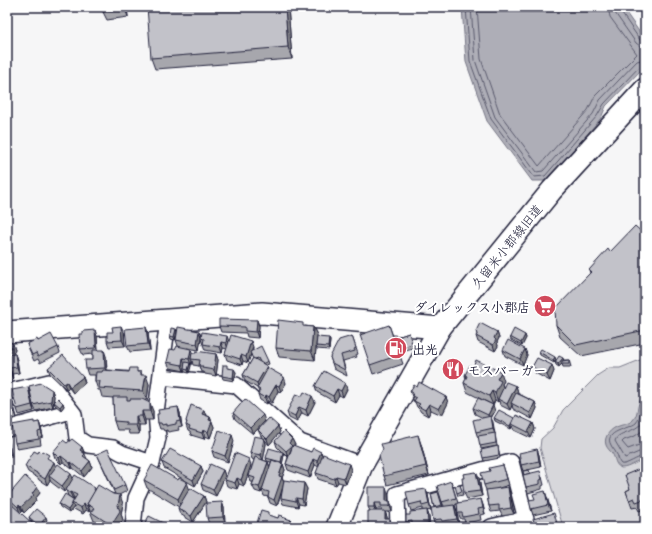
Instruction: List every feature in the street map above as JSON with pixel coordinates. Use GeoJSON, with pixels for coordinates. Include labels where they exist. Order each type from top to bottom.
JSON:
{"type":"FeatureCollection","features":[{"type":"Feature","properties":{"kind":"street","name":"久留米小郡線旧道"},"geometry":{"type":"LineString","coordinates":[[337,527],[362,465],[440,328],[552,190],[645,88]]}},
{"type":"Feature","properties":{"kind":"street"},"geometry":{"type":"LineString","coordinates":[[7,332],[262,313],[440,328]]}},
{"type":"Feature","properties":{"kind":"street"},"geometry":{"type":"LineString","coordinates":[[133,527],[136,498],[152,463],[158,438],[156,412],[168,320]]}},
{"type":"Feature","properties":{"kind":"street"},"geometry":{"type":"LineString","coordinates":[[161,377],[236,386],[300,442],[362,465]]}},
{"type":"Feature","properties":{"kind":"street"},"geometry":{"type":"LineString","coordinates":[[7,392],[49,382],[74,414],[77,438],[88,445],[113,448],[122,453],[152,463]]}},
{"type":"Feature","properties":{"kind":"street"},"geometry":{"type":"LineString","coordinates":[[7,429],[71,411]]}},
{"type":"Feature","properties":{"kind":"street"},"geometry":{"type":"LineString","coordinates":[[398,527],[397,494],[511,462],[527,523],[491,527]]}},
{"type":"Feature","properties":{"kind":"shaded area"},"geometry":{"type":"Polygon","coordinates":[[[645,358],[645,527],[563,527],[540,448],[541,439],[553,428],[563,410],[598,375],[609,368],[620,368],[645,358]]]}},
{"type":"Feature","properties":{"kind":"water"},"geometry":{"type":"Polygon","coordinates":[[[462,7],[622,7],[645,40],[645,66],[606,106],[601,118],[547,181],[532,181],[487,121],[466,62],[462,7]]]}},
{"type":"Feature","properties":{"kind":"water"},"geometry":{"type":"Polygon","coordinates":[[[645,396],[645,460],[621,468],[617,465],[612,453],[606,446],[605,442],[608,433],[616,427],[633,420],[640,401],[645,396]]]}},
{"type":"Feature","properties":{"kind":"building"},"geometry":{"type":"Polygon","coordinates":[[[103,7],[125,7],[125,8],[103,12],[103,7]]]}},
{"type":"Feature","properties":{"kind":"building"},"geometry":{"type":"Polygon","coordinates":[[[147,7],[285,7],[288,47],[151,58],[147,7]]]}},
{"type":"Feature","properties":{"kind":"building"},"geometry":{"type":"Polygon","coordinates":[[[635,226],[645,235],[645,330],[576,345],[556,325],[555,309],[591,272],[589,270],[608,249],[610,252],[635,226]]]}},
{"type":"Feature","properties":{"kind":"building"},"geometry":{"type":"Polygon","coordinates":[[[219,319],[257,320],[256,332],[245,331],[245,327],[219,326],[219,319]]]}},
{"type":"Feature","properties":{"kind":"building"},"geometry":{"type":"Polygon","coordinates":[[[278,320],[303,323],[303,326],[313,327],[311,351],[276,348],[278,320]]]}},
{"type":"Feature","properties":{"kind":"building"},"geometry":{"type":"Polygon","coordinates":[[[480,323],[497,332],[494,338],[496,340],[493,345],[476,336],[478,333],[476,331],[480,323]]]}},
{"type":"Feature","properties":{"kind":"building"},"geometry":{"type":"Polygon","coordinates":[[[389,325],[399,355],[370,365],[360,335],[389,325]]]}},
{"type":"Feature","properties":{"kind":"building"},"geometry":{"type":"Polygon","coordinates":[[[121,326],[122,340],[107,341],[107,332],[113,332],[112,327],[121,326]]]}},
{"type":"Feature","properties":{"kind":"building"},"geometry":{"type":"Polygon","coordinates":[[[146,327],[148,344],[127,346],[125,329],[146,327]]]}},
{"type":"Feature","properties":{"kind":"building"},"geometry":{"type":"Polygon","coordinates":[[[178,327],[199,331],[197,344],[176,340],[178,327]]]}},
{"type":"Feature","properties":{"kind":"building"},"geometry":{"type":"Polygon","coordinates":[[[171,328],[176,329],[174,337],[170,336],[171,328]]]}},
{"type":"Feature","properties":{"kind":"building"},"geometry":{"type":"Polygon","coordinates":[[[514,329],[525,335],[521,343],[510,337],[514,329]]]}},
{"type":"Feature","properties":{"kind":"building"},"geometry":{"type":"Polygon","coordinates":[[[95,330],[95,348],[80,349],[79,334],[83,334],[83,331],[95,330]]]}},
{"type":"Feature","properties":{"kind":"building"},"geometry":{"type":"Polygon","coordinates":[[[202,332],[227,336],[226,343],[221,342],[220,347],[203,344],[204,339],[201,338],[202,332]]]}},
{"type":"Feature","properties":{"kind":"building"},"geometry":{"type":"Polygon","coordinates":[[[409,333],[412,344],[403,347],[400,336],[409,333]]]}},
{"type":"Feature","properties":{"kind":"building"},"geometry":{"type":"Polygon","coordinates":[[[51,334],[58,347],[38,357],[36,353],[32,355],[27,344],[37,339],[38,341],[51,334]]]}},
{"type":"Feature","properties":{"kind":"building"},"geometry":{"type":"Polygon","coordinates":[[[231,335],[251,341],[246,357],[241,355],[240,359],[225,354],[231,335]]]}},
{"type":"Feature","properties":{"kind":"building"},"geometry":{"type":"Polygon","coordinates":[[[352,336],[356,348],[354,349],[355,351],[341,355],[345,370],[332,363],[330,357],[339,340],[352,336]]]}},
{"type":"Feature","properties":{"kind":"building"},"geometry":{"type":"Polygon","coordinates":[[[317,337],[329,338],[328,347],[316,346],[317,337]]]}},
{"type":"Feature","properties":{"kind":"building"},"geometry":{"type":"Polygon","coordinates":[[[7,340],[13,344],[9,351],[7,350],[7,340]]]}},
{"type":"Feature","properties":{"kind":"building"},"geometry":{"type":"Polygon","coordinates":[[[508,340],[525,349],[520,359],[503,350],[508,340]]]}},
{"type":"Feature","properties":{"kind":"building"},"geometry":{"type":"Polygon","coordinates":[[[177,346],[191,349],[189,359],[183,358],[182,365],[167,362],[170,349],[175,350],[177,346]]]}},
{"type":"Feature","properties":{"kind":"building"},"geometry":{"type":"Polygon","coordinates":[[[261,346],[268,361],[262,364],[258,358],[253,359],[250,352],[261,346]]]}},
{"type":"Feature","properties":{"kind":"building"},"geometry":{"type":"Polygon","coordinates":[[[541,349],[555,357],[553,360],[539,352],[541,349]]]}},
{"type":"Feature","properties":{"kind":"building"},"geometry":{"type":"Polygon","coordinates":[[[93,350],[104,350],[105,368],[86,369],[85,360],[93,360],[93,350]]]}},
{"type":"Feature","properties":{"kind":"building"},"geometry":{"type":"Polygon","coordinates":[[[196,351],[216,354],[214,370],[202,368],[203,366],[199,366],[200,360],[191,359],[192,353],[196,353],[196,351]]]}},
{"type":"Feature","properties":{"kind":"building"},"geometry":{"type":"Polygon","coordinates":[[[15,354],[17,367],[10,368],[11,374],[7,374],[7,355],[15,354]]]}},
{"type":"Feature","properties":{"kind":"building"},"geometry":{"type":"Polygon","coordinates":[[[63,355],[83,377],[70,387],[67,382],[64,384],[48,368],[63,355]]]}},
{"type":"Feature","properties":{"kind":"building"},"geometry":{"type":"Polygon","coordinates":[[[559,356],[563,358],[558,364],[555,362],[559,356]]]}},
{"type":"Feature","properties":{"kind":"building"},"geometry":{"type":"Polygon","coordinates":[[[253,358],[267,366],[257,383],[243,375],[253,358]]]}},
{"type":"Feature","properties":{"kind":"building"},"geometry":{"type":"Polygon","coordinates":[[[537,358],[552,365],[547,375],[532,367],[537,358]]]}},
{"type":"Feature","properties":{"kind":"building"},"geometry":{"type":"Polygon","coordinates":[[[476,360],[501,372],[497,379],[501,381],[495,393],[492,391],[489,396],[464,383],[467,376],[465,375],[470,365],[473,367],[476,360]]]}},
{"type":"Feature","properties":{"kind":"building"},"geometry":{"type":"Polygon","coordinates":[[[569,360],[569,364],[562,364],[562,361],[569,360]]]}},
{"type":"Feature","properties":{"kind":"building"},"geometry":{"type":"Polygon","coordinates":[[[185,362],[190,363],[188,370],[184,369],[185,362]]]}},
{"type":"Feature","properties":{"kind":"building"},"geometry":{"type":"Polygon","coordinates":[[[223,365],[227,365],[227,368],[234,369],[233,378],[222,376],[223,365]]]}},
{"type":"Feature","properties":{"kind":"building"},"geometry":{"type":"Polygon","coordinates":[[[130,368],[137,368],[137,372],[141,372],[141,375],[146,375],[143,391],[99,388],[100,381],[95,381],[96,372],[102,372],[103,370],[129,372],[130,368]]]}},
{"type":"Feature","properties":{"kind":"building"},"geometry":{"type":"Polygon","coordinates":[[[268,368],[284,377],[279,386],[276,385],[269,397],[266,395],[265,398],[258,394],[260,390],[257,388],[268,368]]]}},
{"type":"Feature","properties":{"kind":"building"},"geometry":{"type":"Polygon","coordinates":[[[324,371],[345,383],[341,391],[337,389],[333,396],[315,386],[324,371]]]}},
{"type":"Feature","properties":{"kind":"building"},"geometry":{"type":"Polygon","coordinates":[[[419,382],[446,397],[439,409],[429,404],[425,410],[418,406],[420,404],[414,401],[416,398],[412,396],[413,393],[410,391],[414,385],[417,387],[419,382]]]}},
{"type":"Feature","properties":{"kind":"building"},"geometry":{"type":"Polygon","coordinates":[[[506,382],[516,386],[507,404],[498,399],[506,382]]]}},
{"type":"Feature","properties":{"kind":"building"},"geometry":{"type":"Polygon","coordinates":[[[41,383],[52,390],[51,401],[33,405],[29,386],[41,383]]]}},
{"type":"Feature","properties":{"kind":"building"},"geometry":{"type":"Polygon","coordinates":[[[28,387],[32,405],[17,409],[12,390],[28,387]]]}},
{"type":"Feature","properties":{"kind":"building"},"geometry":{"type":"Polygon","coordinates":[[[9,389],[15,412],[7,414],[7,390],[9,389]]]}},
{"type":"Feature","properties":{"kind":"building"},"geometry":{"type":"Polygon","coordinates":[[[304,392],[312,396],[306,410],[299,407],[295,416],[287,412],[296,394],[302,396],[304,392]]]}},
{"type":"Feature","properties":{"kind":"building"},"geometry":{"type":"Polygon","coordinates":[[[516,393],[535,402],[530,413],[511,403],[516,393]]]}},
{"type":"Feature","properties":{"kind":"building"},"geometry":{"type":"Polygon","coordinates":[[[113,397],[127,397],[127,400],[142,399],[150,403],[150,411],[142,411],[142,416],[136,416],[136,425],[126,425],[126,422],[114,421],[113,397]]]}},
{"type":"Feature","properties":{"kind":"building"},"geometry":{"type":"Polygon","coordinates":[[[58,398],[63,403],[60,407],[54,402],[58,398]]]}},
{"type":"Feature","properties":{"kind":"building"},"geometry":{"type":"Polygon","coordinates":[[[478,398],[493,405],[488,415],[473,408],[478,398]]]}},
{"type":"Feature","properties":{"kind":"building"},"geometry":{"type":"Polygon","coordinates":[[[245,399],[263,415],[250,428],[233,413],[245,399]]]}},
{"type":"Feature","properties":{"kind":"building"},"geometry":{"type":"Polygon","coordinates":[[[191,405],[204,410],[202,414],[210,417],[209,420],[212,421],[208,432],[203,430],[202,433],[189,429],[190,427],[186,425],[191,405]]]}},
{"type":"Feature","properties":{"kind":"building"},"geometry":{"type":"Polygon","coordinates":[[[178,407],[180,421],[176,422],[176,424],[166,426],[166,424],[162,425],[161,423],[158,423],[158,410],[178,407]]]}},
{"type":"Feature","properties":{"kind":"building"},"geometry":{"type":"Polygon","coordinates":[[[499,410],[514,418],[510,426],[494,418],[499,410]]]}},
{"type":"Feature","properties":{"kind":"building"},"geometry":{"type":"Polygon","coordinates":[[[516,415],[533,423],[528,432],[512,424],[516,415]]]}},
{"type":"Feature","properties":{"kind":"building"},"geometry":{"type":"Polygon","coordinates":[[[491,416],[493,428],[476,432],[473,420],[491,416]]]}},
{"type":"Feature","properties":{"kind":"building"},"geometry":{"type":"Polygon","coordinates":[[[269,418],[278,426],[267,439],[258,430],[269,418]]]}},
{"type":"Feature","properties":{"kind":"building"},"geometry":{"type":"Polygon","coordinates":[[[34,421],[34,423],[39,422],[41,431],[38,432],[39,439],[15,443],[12,425],[34,421]]]}},
{"type":"Feature","properties":{"kind":"building"},"geometry":{"type":"Polygon","coordinates":[[[219,430],[232,435],[225,456],[212,451],[219,430]]]}},
{"type":"Feature","properties":{"kind":"building"},"geometry":{"type":"Polygon","coordinates":[[[284,431],[292,439],[289,443],[292,446],[286,451],[275,441],[284,431]]]}},
{"type":"Feature","properties":{"kind":"building"},"geometry":{"type":"Polygon","coordinates":[[[495,433],[496,443],[480,446],[478,436],[495,433]]]}},
{"type":"Feature","properties":{"kind":"building"},"geometry":{"type":"Polygon","coordinates":[[[7,435],[11,454],[7,455],[7,435]]]}},
{"type":"Feature","properties":{"kind":"building"},"geometry":{"type":"Polygon","coordinates":[[[418,435],[426,466],[384,476],[379,456],[383,449],[381,444],[418,435]]]}},
{"type":"Feature","properties":{"kind":"building"},"geometry":{"type":"Polygon","coordinates":[[[254,436],[264,438],[261,455],[250,453],[254,436]]]}},
{"type":"Feature","properties":{"kind":"building"},"geometry":{"type":"Polygon","coordinates":[[[72,439],[82,447],[80,450],[85,454],[83,456],[90,461],[82,471],[61,456],[59,458],[53,452],[63,440],[67,443],[72,439]]]}},
{"type":"Feature","properties":{"kind":"building"},"geometry":{"type":"Polygon","coordinates":[[[293,445],[311,452],[313,448],[321,452],[317,461],[313,459],[308,472],[286,464],[293,445]]]}},
{"type":"Feature","properties":{"kind":"building"},"geometry":{"type":"Polygon","coordinates":[[[498,446],[499,455],[483,458],[481,450],[498,446]]]}},
{"type":"Feature","properties":{"kind":"building"},"geometry":{"type":"Polygon","coordinates":[[[269,448],[283,452],[281,462],[266,458],[269,448]]]}},
{"type":"Feature","properties":{"kind":"building"},"geometry":{"type":"Polygon","coordinates":[[[108,449],[125,485],[114,490],[97,454],[108,449]]]}},
{"type":"Feature","properties":{"kind":"building"},"geometry":{"type":"Polygon","coordinates":[[[170,449],[201,466],[193,480],[162,462],[170,449]]]}},
{"type":"Feature","properties":{"kind":"building"},"geometry":{"type":"Polygon","coordinates":[[[537,449],[539,461],[521,465],[519,453],[537,449]]]}},
{"type":"Feature","properties":{"kind":"building"},"geometry":{"type":"Polygon","coordinates":[[[34,451],[38,453],[39,451],[41,453],[42,451],[49,455],[47,458],[54,462],[45,479],[25,466],[34,451]]]}},
{"type":"Feature","properties":{"kind":"building"},"geometry":{"type":"Polygon","coordinates":[[[235,453],[249,459],[241,480],[237,478],[235,483],[225,480],[235,453]]]}},
{"type":"Feature","properties":{"kind":"building"},"geometry":{"type":"Polygon","coordinates":[[[323,454],[349,464],[344,478],[336,476],[334,479],[316,473],[323,454]]]}},
{"type":"Feature","properties":{"kind":"building"},"geometry":{"type":"Polygon","coordinates":[[[255,457],[268,462],[259,487],[252,485],[255,478],[249,476],[255,457]]]}},
{"type":"Feature","properties":{"kind":"building"},"geometry":{"type":"Polygon","coordinates":[[[645,459],[645,499],[636,502],[634,498],[629,500],[626,491],[630,489],[625,475],[642,468],[639,461],[645,459]]]}},
{"type":"Feature","properties":{"kind":"building"},"geometry":{"type":"Polygon","coordinates":[[[272,460],[283,464],[279,476],[282,477],[274,500],[268,497],[269,492],[262,490],[272,460]]]}},
{"type":"Feature","properties":{"kind":"building"},"geometry":{"type":"Polygon","coordinates":[[[58,464],[71,474],[62,486],[49,476],[58,464]]]}},
{"type":"Feature","properties":{"kind":"building"},"geometry":{"type":"Polygon","coordinates":[[[210,464],[223,470],[213,490],[201,484],[210,464]]]}},
{"type":"Feature","properties":{"kind":"building"},"geometry":{"type":"Polygon","coordinates":[[[152,465],[178,480],[179,478],[187,482],[178,499],[144,480],[152,465]]]}},
{"type":"Feature","properties":{"kind":"building"},"geometry":{"type":"Polygon","coordinates":[[[503,465],[507,479],[484,485],[481,473],[490,471],[489,468],[503,465]]]}},
{"type":"Feature","properties":{"kind":"building"},"geometry":{"type":"Polygon","coordinates":[[[529,470],[530,473],[524,475],[523,471],[529,470]]]}},
{"type":"Feature","properties":{"kind":"building"},"geometry":{"type":"Polygon","coordinates":[[[540,471],[542,479],[540,480],[540,484],[526,487],[523,475],[540,471]]]}},
{"type":"Feature","properties":{"kind":"building"},"geometry":{"type":"Polygon","coordinates":[[[476,472],[480,491],[464,493],[462,478],[464,478],[463,474],[476,472]]]}},
{"type":"Feature","properties":{"kind":"building"},"geometry":{"type":"Polygon","coordinates":[[[75,475],[95,488],[95,491],[87,504],[88,505],[87,506],[84,504],[81,508],[72,503],[77,495],[66,490],[75,475]]]}},
{"type":"Feature","properties":{"kind":"building"},"geometry":{"type":"Polygon","coordinates":[[[25,476],[37,487],[32,494],[34,495],[21,507],[19,505],[18,507],[7,497],[25,476]]]}},
{"type":"Feature","properties":{"kind":"building"},"geometry":{"type":"Polygon","coordinates":[[[284,480],[304,483],[302,499],[296,498],[296,501],[281,498],[284,480]]]}},
{"type":"Feature","properties":{"kind":"building"},"geometry":{"type":"Polygon","coordinates":[[[451,481],[456,498],[442,502],[437,486],[451,481]]]}},
{"type":"Feature","properties":{"kind":"building"},"geometry":{"type":"Polygon","coordinates":[[[98,485],[113,494],[120,495],[118,506],[120,511],[111,525],[91,512],[94,508],[87,504],[98,485]]]}},
{"type":"Feature","properties":{"kind":"building"},"geometry":{"type":"Polygon","coordinates":[[[460,485],[462,491],[457,493],[455,486],[460,485]]]}},
{"type":"Feature","properties":{"kind":"building"},"geometry":{"type":"Polygon","coordinates":[[[368,487],[386,487],[386,501],[390,501],[390,506],[381,506],[381,503],[374,503],[374,507],[368,507],[368,487]]]}},
{"type":"Feature","properties":{"kind":"building"},"geometry":{"type":"Polygon","coordinates":[[[508,487],[511,508],[499,510],[499,505],[489,506],[486,490],[508,487]]]}},
{"type":"Feature","properties":{"kind":"building"},"geometry":{"type":"Polygon","coordinates":[[[190,488],[204,496],[191,516],[178,508],[190,488]]]}},
{"type":"Feature","properties":{"kind":"building"},"geometry":{"type":"Polygon","coordinates":[[[426,489],[429,504],[422,506],[421,502],[409,505],[406,492],[426,489]]]}},
{"type":"Feature","properties":{"kind":"building"},"geometry":{"type":"Polygon","coordinates":[[[545,491],[548,505],[531,509],[529,500],[535,499],[533,494],[545,491]]]}},
{"type":"Feature","properties":{"kind":"building"},"geometry":{"type":"Polygon","coordinates":[[[438,492],[442,505],[434,507],[431,494],[438,492]]]}},
{"type":"Feature","properties":{"kind":"building"},"geometry":{"type":"Polygon","coordinates":[[[65,494],[74,500],[68,510],[59,504],[65,494]]]}},
{"type":"Feature","properties":{"kind":"building"},"geometry":{"type":"Polygon","coordinates":[[[481,499],[483,508],[478,509],[479,514],[463,517],[462,513],[458,513],[457,503],[481,499]]]}},
{"type":"Feature","properties":{"kind":"building"},"geometry":{"type":"Polygon","coordinates":[[[222,502],[223,517],[207,518],[206,503],[222,502]]]}},
{"type":"Feature","properties":{"kind":"building"},"geometry":{"type":"Polygon","coordinates":[[[10,503],[34,525],[33,527],[7,527],[7,507],[10,503]]]}},
{"type":"Feature","properties":{"kind":"building"},"geometry":{"type":"Polygon","coordinates":[[[454,505],[457,519],[442,521],[441,519],[433,520],[431,508],[454,505]]]}},
{"type":"Feature","properties":{"kind":"building"},"geometry":{"type":"Polygon","coordinates":[[[36,509],[46,517],[39,526],[29,517],[36,509]]]}},
{"type":"Feature","properties":{"kind":"building"},"geometry":{"type":"Polygon","coordinates":[[[261,510],[268,512],[268,515],[278,518],[279,515],[283,516],[282,517],[291,520],[289,525],[295,526],[265,527],[266,526],[257,523],[261,510]]]}},
{"type":"Feature","properties":{"kind":"building"},"geometry":{"type":"Polygon","coordinates":[[[427,510],[428,523],[412,524],[412,521],[406,522],[406,515],[410,515],[410,512],[427,510]]]}},
{"type":"Feature","properties":{"kind":"building"},"geometry":{"type":"Polygon","coordinates":[[[368,511],[385,511],[385,519],[390,519],[390,527],[368,527],[368,511]]]}},
{"type":"Feature","properties":{"kind":"building"},"geometry":{"type":"Polygon","coordinates":[[[554,513],[558,527],[536,527],[533,519],[554,513]]]}},
{"type":"Feature","properties":{"kind":"building"},"geometry":{"type":"Polygon","coordinates":[[[149,516],[171,527],[143,527],[149,516]]]}},
{"type":"Feature","properties":{"kind":"building"},"geometry":{"type":"Polygon","coordinates":[[[517,523],[518,527],[497,526],[505,524],[505,526],[517,523]]]}},
{"type":"Feature","properties":{"kind":"place","name":"ダイレックス小郡店"},"geometry":{"type":"Point","coordinates":[545,306]}},
{"type":"Feature","properties":{"kind":"place","name":"出光"},"geometry":{"type":"Point","coordinates":[396,348]}},
{"type":"Feature","properties":{"kind":"place","name":"モスバーガー"},"geometry":{"type":"Point","coordinates":[453,369]}}]}
